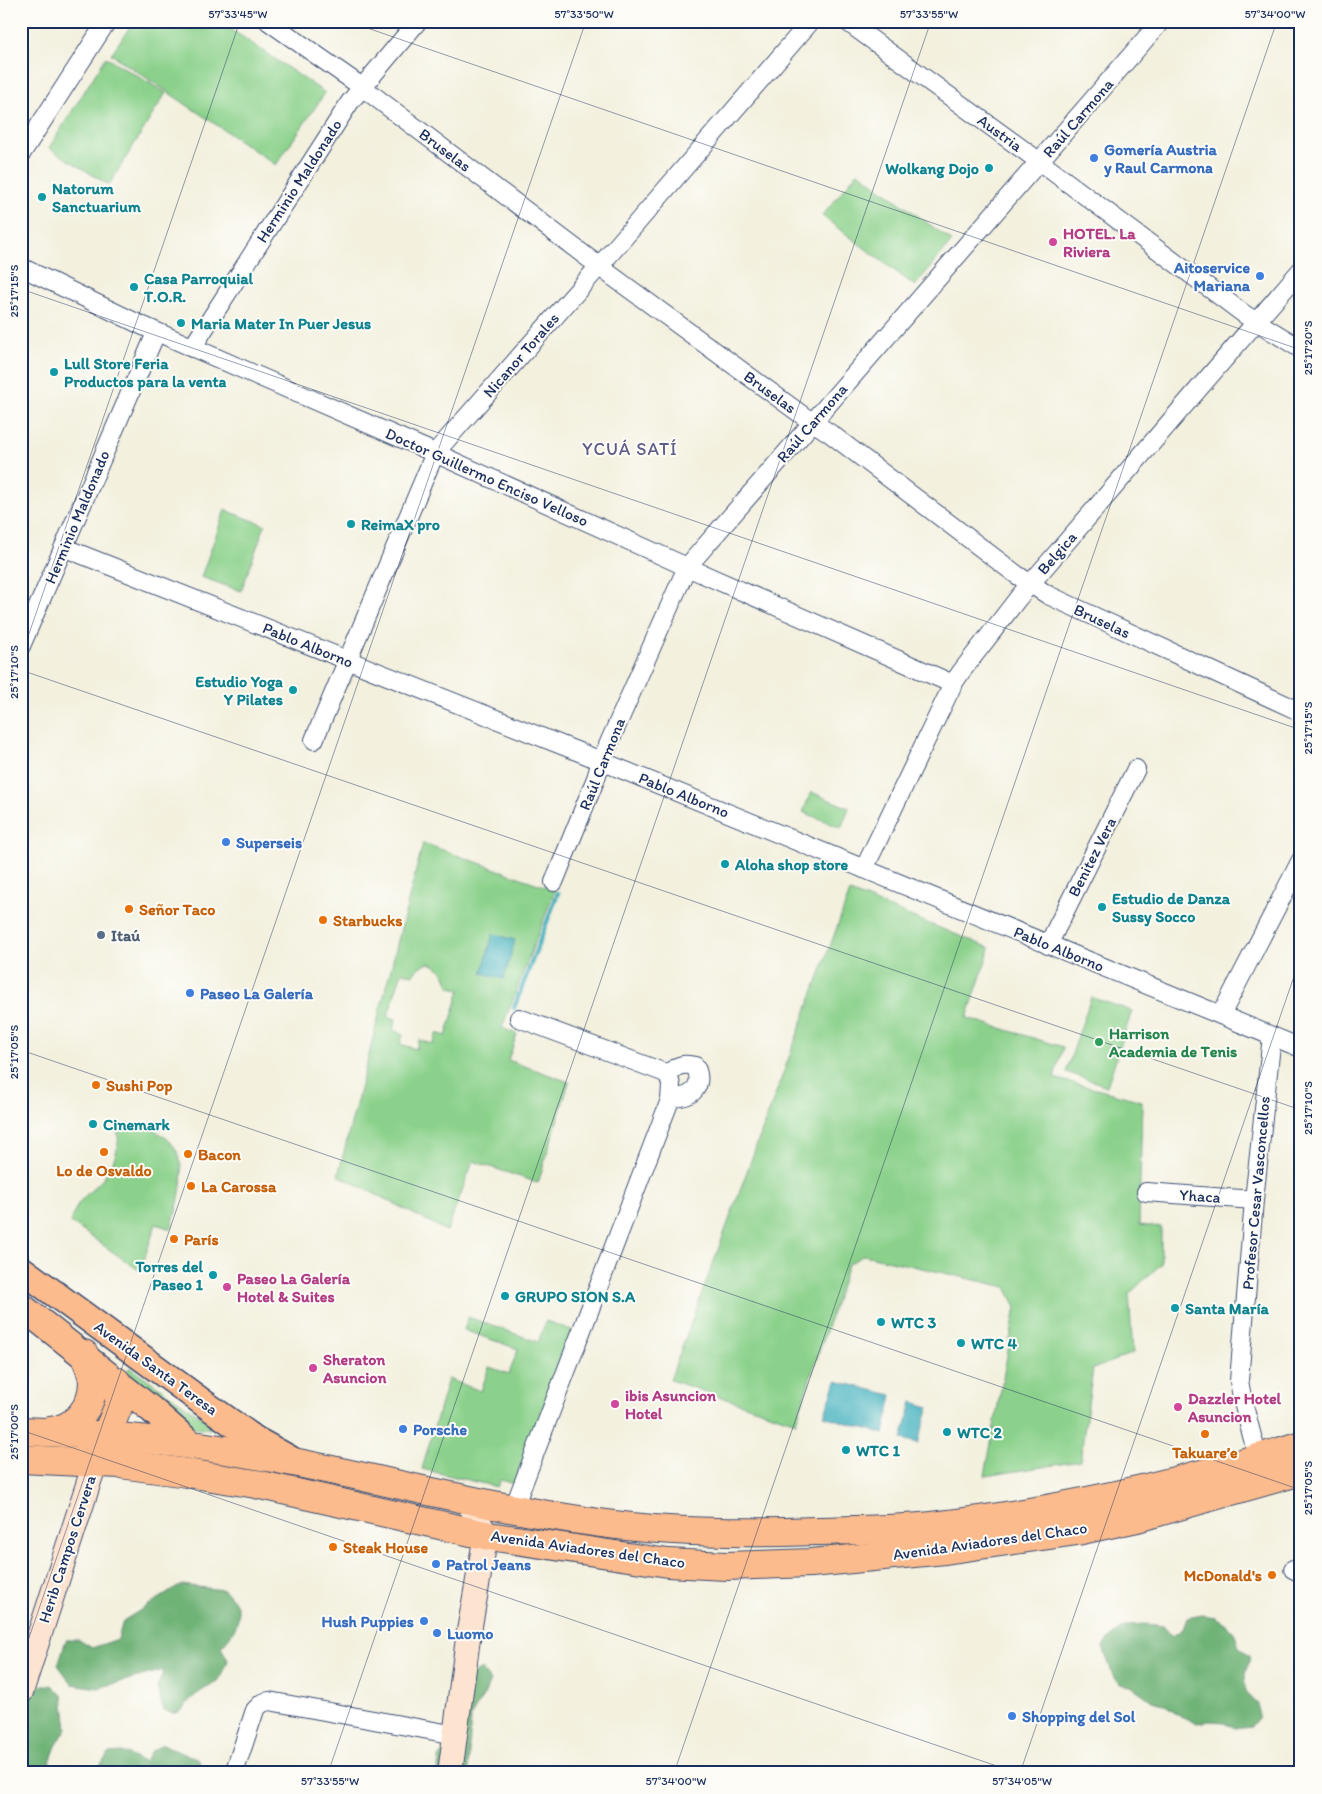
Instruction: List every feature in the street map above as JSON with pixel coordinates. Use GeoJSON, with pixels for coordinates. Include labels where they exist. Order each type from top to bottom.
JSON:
{"type":"FeatureCollection","features":[{"type":"Feature","properties":{"kind":"highway"},"geometry":{"type":"LineString","coordinates":[[31,1432],[60,1430],[78,1420],[91,1392],[93,1381],[84,1354]]}},
{"type":"Feature","properties":{"kind":"highway"},"geometry":{"type":"LineString","coordinates":[[95,1463],[119,1405],[116,1381]]}},
{"type":"Feature","properties":{"kind":"highway","name":"Avenida Aviadores del Chaco"},"geometry":{"type":"LineString","coordinates":[[31,1432],[106,1436],[191,1444],[295,1462],[513,1510],[597,1523],[687,1532],[749,1534],[932,1526],[1056,1507],[1136,1492],[1301,1446]]}},
{"type":"Feature","properties":{"kind":"highway"},"geometry":{"type":"LineString","coordinates":[[191,1444],[232,1471],[256,1484]]}},
{"type":"Feature","properties":{"kind":"highway","name":"Avenida Aviadores del Chaco"},"geometry":{"type":"LineString","coordinates":[[21,1459],[95,1463],[187,1472],[256,1484],[484,1546],[668,1563],[726,1566],[811,1563],[945,1550],[1077,1531],[1138,1518],[1258,1459],[1301,1471]]}},
{"type":"Feature","properties":{"kind":"highway"},"geometry":{"type":"LineString","coordinates":[[697,1563],[723,1549],[733,1546],[802,1545],[835,1531]]}},
{"type":"Feature","properties":{"kind":"main road","name":"Avenida Santa Teresa"},"geometry":{"type":"LineString","coordinates":[[21,1269],[256,1440],[295,1462]]}},
{"type":"Feature","properties":{"kind":"main road","name":"Avenida Santa Teresa"},"geometry":{"type":"LineString","coordinates":[[21,1306],[84,1354],[191,1444]]}},
{"type":"Feature","properties":{"kind":"street"},"geometry":{"type":"LineString","coordinates":[[21,154],[107,21]]}},
{"type":"Feature","properties":{"kind":"street","name":"Bruselas"},"geometry":{"type":"LineString","coordinates":[[268,21],[362,87],[599,266],[839,440],[1017,575],[1048,596],[1301,712]]}},
{"type":"Feature","properties":{"kind":"street","name":"Herminio Maldonado"},"geometry":{"type":"LineString","coordinates":[[192,348],[350,102],[418,21]]}},
{"type":"Feature","properties":{"kind":"street","name":"Nicanor Torales"},"geometry":{"type":"LineString","coordinates":[[314,740],[436,453],[811,21]]}},
{"type":"Feature","properties":{"kind":"street","name":"Austria"},"geometry":{"type":"LineString","coordinates":[[846,21],[1256,322],[1301,349]]}},
{"type":"Feature","properties":{"kind":"street","name":"Raúl Carmona"},"geometry":{"type":"LineString","coordinates":[[554,882],[601,761],[687,567],[1161,21]]}},
{"type":"Feature","properties":{"kind":"street","name":"Doctor Guillermo Enciso Velloso"},"geometry":{"type":"LineString","coordinates":[[21,267],[156,333],[436,453],[687,567],[953,684]]}},
{"type":"Feature","properties":{"kind":"street","name":"Belgica"},"geometry":{"type":"LineString","coordinates":[[864,869],[953,684],[1031,584],[1301,270]]}},
{"type":"Feature","properties":{"kind":"street","name":"Herminio Maldonado"},"geometry":{"type":"LineString","coordinates":[[21,646],[65,548],[156,333]]}},
{"type":"Feature","properties":{"kind":"street","name":"Pablo Alborno"},"geometry":{"type":"LineString","coordinates":[[65,548],[601,761],[1301,1048]]}},
{"type":"Feature","properties":{"kind":"street","name":"Benitez Vera"},"geometry":{"type":"LineString","coordinates":[[1048,945],[1136,769]]}},
{"type":"Feature","properties":{"kind":"street"},"geometry":{"type":"LineString","coordinates":[[1221,1015],[1301,860]]}},
{"type":"Feature","properties":{"kind":"street"},"geometry":{"type":"LineString","coordinates":[[519,1018],[668,1074]]}},
{"type":"Feature","properties":{"kind":"street","name":"Profesor Cesar Vasconcellos"},"geometry":{"type":"LineString","coordinates":[[1258,1459],[1243,1402],[1240,1381],[1254,1200],[1272,1036]]}},
{"type":"Feature","properties":{"kind":"street"},"geometry":{"type":"LineString","coordinates":[[668,1074],[674,1067],[684,1063],[695,1066],[700,1075],[698,1084],[692,1093],[680,1098],[671,1098]]}},
{"type":"Feature","properties":{"kind":"street"},"geometry":{"type":"LineString","coordinates":[[513,1510],[671,1098],[671,1085],[668,1074]]}},
{"type":"Feature","properties":{"kind":"street","name":"Yhaca"},"geometry":{"type":"LineString","coordinates":[[1146,1192],[1254,1200]]}},
{"type":"Feature","properties":{"kind":"street","name":"Herib Campos Cervera"},"geometry":{"type":"LineString","coordinates":[[23,1678],[95,1463]]}},
{"type":"Feature","properties":{"kind":"street"},"geometry":{"type":"LineString","coordinates":[[450,1773],[469,1631],[484,1546],[468,1500]]}},
{"type":"Feature","properties":{"kind":"street"},"geometry":{"type":"LineString","coordinates":[[234,1773],[255,1710],[262,1703],[269,1701],[456,1735]]}},
{"type":"Feature","properties":{"kind":"green space"},"geometry":{"type":"Polygon","coordinates":[[[134,21],[219,21],[325,93],[276,165],[111,54],[134,21]]]}},
{"type":"Feature","properties":{"kind":"green space"},"geometry":{"type":"Polygon","coordinates":[[[106,57],[166,93],[109,185],[49,148],[106,57]]]}},
{"type":"Feature","properties":{"kind":"green space"},"geometry":{"type":"Polygon","coordinates":[[[858,172],[952,241],[915,286],[822,216],[858,172]]]}},
{"type":"Feature","properties":{"kind":"green space"},"geometry":{"type":"Polygon","coordinates":[[[225,510],[265,525],[241,591],[201,577],[225,510]]]}},
{"type":"Feature","properties":{"kind":"green space"},"geometry":{"type":"Polygon","coordinates":[[[811,792],[849,808],[841,828],[803,812],[811,792]]]}},
{"type":"Feature","properties":{"kind":"green space"},"geometry":{"type":"Polygon","coordinates":[[[423,843],[555,890],[502,1028],[517,1034],[508,1060],[569,1082],[538,1183],[473,1161],[447,1231],[338,1175],[423,843]],[[429,963],[419,967],[413,975],[402,972],[388,1016],[396,1019],[393,1030],[403,1034],[400,1044],[416,1049],[419,1040],[433,1044],[437,1033],[446,1036],[460,990],[449,986],[442,972],[429,963]]]}},
{"type":"Feature","properties":{"kind":"green space"},"geometry":{"type":"Polygon","coordinates":[[[850,892],[990,948],[967,1018],[1063,1047],[1054,1078],[1142,1101],[1139,1225],[1161,1227],[1161,1264],[1129,1294],[1133,1353],[1093,1369],[1080,1461],[985,1476],[1016,1307],[1006,1287],[864,1255],[848,1264],[796,1422],[670,1380],[850,892]]]}},
{"type":"Feature","properties":{"kind":"green space","name":"Harrison Academia de Tenis"},"geometry":{"type":"Polygon","coordinates":[[[1091,997],[1132,1011],[1107,1086],[1066,1072],[1091,997]]]}},
{"type":"Feature","properties":{"kind":"green space"},"geometry":{"type":"Polygon","coordinates":[[[127,1124],[149,1129],[165,1137],[175,1148],[180,1161],[182,1176],[171,1229],[156,1224],[140,1271],[70,1222],[78,1204],[100,1182],[108,1170],[117,1149],[117,1128],[127,1124]]]}},
{"type":"Feature","properties":{"kind":"green space"},"geometry":{"type":"Polygon","coordinates":[[[468,1317],[538,1342],[546,1321],[572,1330],[514,1484],[500,1480],[497,1487],[422,1469],[448,1379],[481,1391],[489,1367],[509,1374],[518,1349],[464,1330],[468,1317]]]}},
{"type":"Feature","properties":{"kind":"green space"},"geometry":{"type":"Polygon","coordinates":[[[130,1367],[213,1425],[210,1429],[192,1427],[127,1371],[130,1367]]]}},
{"type":"Feature","properties":{"kind":"green space"},"geometry":{"type":"Polygon","coordinates":[[[181,1585],[224,1590],[237,1606],[237,1624],[232,1634],[221,1647],[228,1660],[225,1669],[217,1681],[190,1700],[181,1711],[174,1713],[164,1711],[157,1688],[164,1670],[98,1688],[72,1684],[58,1665],[66,1640],[79,1640],[92,1648],[118,1639],[123,1621],[181,1585]]]}},
{"type":"Feature","properties":{"kind":"green space"},"geometry":{"type":"Polygon","coordinates":[[[1202,1615],[1215,1617],[1227,1624],[1235,1635],[1239,1647],[1250,1655],[1245,1677],[1245,1687],[1251,1698],[1258,1704],[1259,1717],[1251,1726],[1235,1728],[1224,1722],[1210,1721],[1197,1723],[1185,1719],[1164,1704],[1152,1701],[1131,1686],[1119,1684],[1112,1673],[1103,1647],[1115,1633],[1129,1626],[1145,1624],[1163,1626],[1172,1636],[1183,1629],[1187,1618],[1202,1615]]]}},
{"type":"Feature","properties":{"kind":"green space"},"geometry":{"type":"Polygon","coordinates":[[[482,1669],[490,1681],[471,1716],[468,1773],[440,1773],[438,1768],[439,1759],[450,1737],[470,1675],[482,1669]]]}},
{"type":"Feature","properties":{"kind":"green space"},"geometry":{"type":"Polygon","coordinates":[[[21,1684],[30,1686],[52,1685],[63,1696],[67,1728],[56,1746],[46,1773],[21,1773],[21,1684]]]}},
{"type":"Feature","properties":{"kind":"green space"},"geometry":{"type":"Polygon","coordinates":[[[163,1744],[196,1758],[200,1763],[202,1773],[95,1773],[109,1753],[122,1752],[145,1762],[150,1752],[163,1744]]]}},
{"type":"Feature","properties":{"kind":"water"},"geometry":{"type":"Polygon","coordinates":[[[493,934],[515,940],[504,979],[482,973],[493,934]]]}},
{"type":"Feature","properties":{"kind":"water"},"geometry":{"type":"Polygon","coordinates":[[[836,1381],[892,1395],[884,1434],[824,1416],[836,1381]]]}},
{"type":"Feature","properties":{"kind":"water"},"geometry":{"type":"Polygon","coordinates":[[[912,1402],[929,1407],[918,1443],[902,1439],[912,1402]]]}},
{"type":"Feature","properties":{"kind":"waterway"},"geometry":{"type":"LineString","coordinates":[[514,1008],[558,893]]}},
{"type":"Feature","properties":{"kind":"place","name":"Gomería Austria y Raul Carmona"},"geometry":{"type":"Point","coordinates":[1094,158]}},
{"type":"Feature","properties":{"kind":"place","name":"Wolkang Dojo"},"geometry":{"type":"Point","coordinates":[989,168]}},
{"type":"Feature","properties":{"kind":"place","name":"Natorum Sanctuarium"},"geometry":{"type":"Point","coordinates":[42,197]}},
{"type":"Feature","properties":{"kind":"place","name":"HOTEL. La Riviera"},"geometry":{"type":"Point","coordinates":[1053,242]}},
{"type":"Feature","properties":{"kind":"place","name":"Aitoservice Mariana"},"geometry":{"type":"Point","coordinates":[1260,276]}},
{"type":"Feature","properties":{"kind":"place","name":"Casa Parroquial T.O.R."},"geometry":{"type":"Point","coordinates":[134,287]}},
{"type":"Feature","properties":{"kind":"place","name":"Maria Mater In Puer Jesus"},"geometry":{"type":"Point","coordinates":[181,323]}},
{"type":"Feature","properties":{"kind":"place","name":"Lull Store Feria Productos para la venta"},"geometry":{"type":"Point","coordinates":[54,372]}},
{"type":"Feature","properties":{"kind":"place","name":"ReimaX pro"},"geometry":{"type":"Point","coordinates":[351,524]}},
{"type":"Feature","properties":{"kind":"place","name":"Estudio Yoga Y Pilates"},"geometry":{"type":"Point","coordinates":[293,690]}},
{"type":"Feature","properties":{"kind":"place","name":"Superseis"},"geometry":{"type":"Point","coordinates":[226,842]}},
{"type":"Feature","properties":{"kind":"place","name":"Aloha shop store"},"geometry":{"type":"Point","coordinates":[725,864]}},
{"type":"Feature","properties":{"kind":"place","name":"Estudio de Danza Sussy Socco"},"geometry":{"type":"Point","coordinates":[1102,907]}},
{"type":"Feature","properties":{"kind":"place","name":"Señor Taco"},"geometry":{"type":"Point","coordinates":[129,909]}},
{"type":"Feature","properties":{"kind":"place","name":"Starbucks"},"geometry":{"type":"Point","coordinates":[323,920]}},
{"type":"Feature","properties":{"kind":"place","name":"Itaú"},"geometry":{"type":"Point","coordinates":[101,935]}},
{"type":"Feature","properties":{"kind":"place","name":"Paseo La Galería"},"geometry":{"type":"Point","coordinates":[190,993]}},
{"type":"Feature","properties":{"kind":"place","name":"Harrison Academia de Tenis"},"geometry":{"type":"Point","coordinates":[1099,1042]}},
{"type":"Feature","properties":{"kind":"place","name":"Sushi Pop"},"geometry":{"type":"Point","coordinates":[96,1085]}},
{"type":"Feature","properties":{"kind":"place","name":"Cinemark"},"geometry":{"type":"Point","coordinates":[93,1124]}},
{"type":"Feature","properties":{"kind":"place","name":"Lo de Osvaldo"},"geometry":{"type":"Point","coordinates":[104,1152]}},
{"type":"Feature","properties":{"kind":"place","name":"Bacon"},"geometry":{"type":"Point","coordinates":[188,1154]}},
{"type":"Feature","properties":{"kind":"place","name":"La Carossa"},"geometry":{"type":"Point","coordinates":[191,1186]}},
{"type":"Feature","properties":{"kind":"place","name":"París"},"geometry":{"type":"Point","coordinates":[174,1239]}},
{"type":"Feature","properties":{"kind":"place","name":"Torres del Paseo 1"},"geometry":{"type":"Point","coordinates":[213,1275]}},
{"type":"Feature","properties":{"kind":"place","name":"Paseo La Galería Hotel & Suites"},"geometry":{"type":"Point","coordinates":[227,1287]}},
{"type":"Feature","properties":{"kind":"place","name":"GRUPO SION S.A"},"geometry":{"type":"Point","coordinates":[505,1296]}},
{"type":"Feature","properties":{"kind":"place","name":"Santa María"},"geometry":{"type":"Point","coordinates":[1175,1308]}},
{"type":"Feature","properties":{"kind":"place","name":"WTC 3"},"geometry":{"type":"Point","coordinates":[881,1322]}},
{"type":"Feature","properties":{"kind":"place","name":"WTC 4"},"geometry":{"type":"Point","coordinates":[961,1343]}},
{"type":"Feature","properties":{"kind":"place","name":"Sheraton Asuncion"},"geometry":{"type":"Point","coordinates":[313,1368]}},
{"type":"Feature","properties":{"kind":"place","name":"ibis Asuncion Hotel"},"geometry":{"type":"Point","coordinates":[615,1404]}},
{"type":"Feature","properties":{"kind":"place","name":"Dazzler Hotel Asuncion"},"geometry":{"type":"Point","coordinates":[1178,1407]}},
{"type":"Feature","properties":{"kind":"place","name":"Porsche"},"geometry":{"type":"Point","coordinates":[403,1429]}},
{"type":"Feature","properties":{"kind":"place","name":"WTC 2"},"geometry":{"type":"Point","coordinates":[947,1432]}},
{"type":"Feature","properties":{"kind":"place","name":"Takuare’e"},"geometry":{"type":"Point","coordinates":[1205,1434]}},
{"type":"Feature","properties":{"kind":"place","name":"WTC 1"},"geometry":{"type":"Point","coordinates":[846,1450]}},
{"type":"Feature","properties":{"kind":"place","name":"Steak House"},"geometry":{"type":"Point","coordinates":[333,1547]}},
{"type":"Feature","properties":{"kind":"place","name":"Patrol Jeans"},"geometry":{"type":"Point","coordinates":[436,1564]}},
{"type":"Feature","properties":{"kind":"place","name":"McDonald's"},"geometry":{"type":"Point","coordinates":[1272,1575]}},
{"type":"Feature","properties":{"kind":"place","name":"Hush Puppies"},"geometry":{"type":"Point","coordinates":[424,1621]}},
{"type":"Feature","properties":{"kind":"place","name":"Luomo"},"geometry":{"type":"Point","coordinates":[437,1633]}},
{"type":"Feature","properties":{"kind":"place","name":"Shopping del Sol"},"geometry":{"type":"Point","coordinates":[1012,1716]}},
{"type":"Feature","properties":{"kind":"district","name":"YCUÁ SATÍ"},"geometry":{"type":"Point","coordinates":[630,449]}}]}
